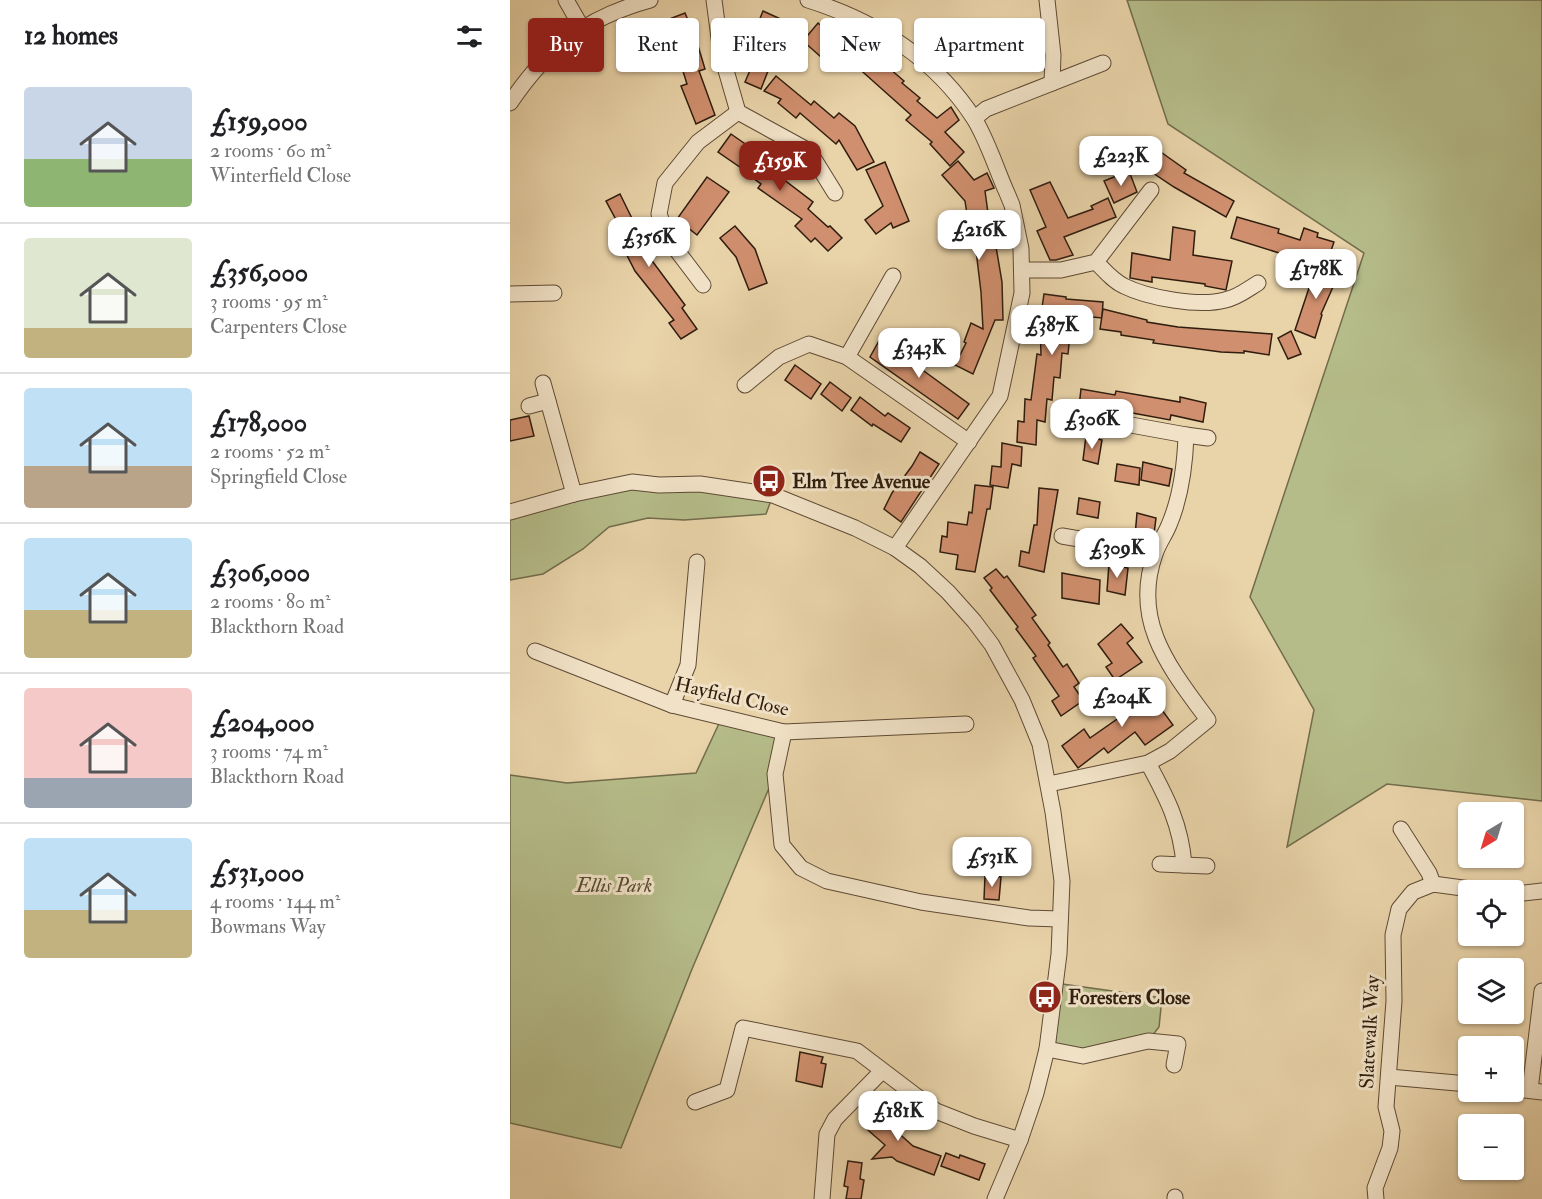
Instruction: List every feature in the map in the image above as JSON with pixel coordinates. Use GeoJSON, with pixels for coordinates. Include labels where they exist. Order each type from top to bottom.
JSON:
{"type":"FeatureCollection","features":[{"type":"Feature","properties":{"kind":"street"},"geometry":{"type":"LineString","coordinates":[[566,0],[576,18]]}},
{"type":"Feature","properties":{"kind":"street"},"geometry":{"type":"LineString","coordinates":[[600,18],[650,0]]}},
{"type":"Feature","properties":{"kind":"street"},"geometry":{"type":"LineString","coordinates":[[714,0],[721,53],[738,111],[809,151],[835,193]]}},
{"type":"Feature","properties":{"kind":"street"},"geometry":{"type":"LineString","coordinates":[[808,0],[849,14],[876,27],[919,56],[950,86],[975,118],[1012,205],[1021,249],[1022,293],[1000,396],[895,548]]}},
{"type":"Feature","properties":{"kind":"street"},"geometry":{"type":"LineString","coordinates":[[1047,0],[1053,55],[1052,83]]}},
{"type":"Feature","properties":{"kind":"street"},"geometry":{"type":"LineString","coordinates":[[975,118],[986,109],[1103,63]]}},
{"type":"Feature","properties":{"kind":"street"},"geometry":{"type":"LineString","coordinates":[[510,103],[532,72]]}},
{"type":"Feature","properties":{"kind":"street"},"geometry":{"type":"LineString","coordinates":[[703,285],[669,240],[659,214],[665,183],[698,142],[738,111]]}},
{"type":"Feature","properties":{"kind":"street"},"geometry":{"type":"LineString","coordinates":[[1022,270],[1060,270],[1096,262],[1151,190]]}},
{"type":"Feature","properties":{"kind":"street"},"geometry":{"type":"LineString","coordinates":[[1096,262],[1114,280],[1125,287],[1147,294],[1201,303],[1226,300],[1258,283]]}},
{"type":"Feature","properties":{"kind":"street"},"geometry":{"type":"LineString","coordinates":[[847,357],[893,276]]}},
{"type":"Feature","properties":{"kind":"street"},"geometry":{"type":"LineString","coordinates":[[510,294],[554,293]]}},
{"type":"Feature","properties":{"kind":"street"},"geometry":{"type":"LineString","coordinates":[[745,385],[779,357],[809,344],[847,357],[969,442]]}},
{"type":"Feature","properties":{"kind":"street"},"geometry":{"type":"LineString","coordinates":[[543,383],[574,494]]}},
{"type":"Feature","properties":{"kind":"street"},"geometry":{"type":"LineString","coordinates":[[529,406],[548,401]]}},
{"type":"Feature","properties":{"kind":"street"},"geometry":{"type":"LineString","coordinates":[[1120,423],[1208,438]]}},
{"type":"Feature","properties":{"kind":"street"},"geometry":{"type":"LineString","coordinates":[[1049,784],[1148,763],[1170,751],[1213,717],[1171,670],[1154,634],[1146,597],[1155,552],[1169,526],[1178,498],[1186,435]]}},
{"type":"Feature","properties":{"kind":"street"},"geometry":{"type":"LineString","coordinates":[[510,512],[574,494],[632,482],[659,485],[711,485],[773,495],[855,528],[895,548],[920,566],[948,592],[992,645],[1017,689],[1040,744],[1049,784],[1062,881],[1059,954],[1047,1049],[1036,1093],[1020,1140],[995,1199]]}},
{"type":"Feature","properties":{"kind":"street"},"geometry":{"type":"LineString","coordinates":[[1062,536],[1155,552]]}},
{"type":"Feature","properties":{"kind":"street"},"geometry":{"type":"LineString","coordinates":[[672,705],[688,665],[697,562]]}},
{"type":"Feature","properties":{"kind":"street","name":"Hayfield Close"},"geometry":{"type":"LineString","coordinates":[[535,651],[672,705],[784,732],[966,724]]}},
{"type":"Feature","properties":{"kind":"street"},"geometry":{"type":"LineString","coordinates":[[784,732],[775,774],[782,845],[801,868],[827,881],[921,902],[1029,918],[1060,919]]}},
{"type":"Feature","properties":{"kind":"street"},"geometry":{"type":"LineString","coordinates":[[1148,763],[1168,799],[1179,829],[1184,865]]}},
{"type":"Feature","properties":{"kind":"street"},"geometry":{"type":"LineString","coordinates":[[1401,829],[1429,873],[1433,884],[1458,887]]}},
{"type":"Feature","properties":{"kind":"street"},"geometry":{"type":"LineString","coordinates":[[1160,864],[1207,866]]}},
{"type":"Feature","properties":{"kind":"street","name":"Slatewalk Way"},"geometry":{"type":"LineString","coordinates":[[1376,1199],[1375,1188],[1390,1148],[1392,1131],[1386,1107],[1394,1001],[1393,935],[1399,909],[1413,892],[1433,884]]}},
{"type":"Feature","properties":{"kind":"street"},"geometry":{"type":"LineString","coordinates":[[1524,893],[1542,891]]}},
{"type":"Feature","properties":{"kind":"street"},"geometry":{"type":"LineString","coordinates":[[1536,1091],[1542,991]]}},
{"type":"Feature","properties":{"kind":"street"},"geometry":{"type":"LineString","coordinates":[[695,1102],[728,1090],[743,1028],[857,1051],[936,1111],[1020,1140]]}},
{"type":"Feature","properties":{"kind":"street"},"geometry":{"type":"LineString","coordinates":[[1047,1049],[1083,1056],[1148,1041],[1178,1044],[1174,1065]]}},
{"type":"Feature","properties":{"kind":"street"},"geometry":{"type":"LineString","coordinates":[[822,1199],[827,1134],[835,1119],[882,1071]]}},
{"type":"Feature","properties":{"kind":"street"},"geometry":{"type":"LineString","coordinates":[[1389,1077],[1458,1083]]}},
{"type":"Feature","properties":{"kind":"green space"},"geometry":{"type":"Polygon","coordinates":[[[1127,0],[1542,0],[1542,801],[1387,784],[1287,847],[1314,710],[1250,597],[1364,253],[1168,124],[1127,0]]]}},
{"type":"Feature","properties":{"kind":"green space"},"geometry":{"type":"Polygon","coordinates":[[[622,484],[773,495],[766,514],[684,520],[648,518],[609,527],[583,549],[543,574],[510,580],[510,512],[622,484]]]}},
{"type":"Feature","properties":{"kind":"green space","name":"Ellis Park"},"geometry":{"type":"Polygon","coordinates":[[[722,717],[784,732],[775,774],[692,969],[621,1148],[510,1123],[510,775],[567,783],[696,773],[722,717]]]}},
{"type":"Feature","properties":{"kind":"green space"},"geometry":{"type":"Polygon","coordinates":[[[1055,983],[1162,998],[1159,1027],[1148,1041],[1078,1055],[1047,1049],[1055,983]]]}},
{"type":"Feature","properties":{"kind":"building"},"geometry":{"type":"Polygon","coordinates":[[[763,11],[778,18],[760,18],[763,11]]]}},
{"type":"Feature","properties":{"kind":"building"},"geometry":{"type":"Polygon","coordinates":[[[685,13],[687,18],[672,18],[685,13]]]}},
{"type":"Feature","properties":{"kind":"building"},"geometry":{"type":"Polygon","coordinates":[[[818,23],[820,25],[820,56],[808,45],[808,35],[818,23]]]}},
{"type":"Feature","properties":{"kind":"building"},"geometry":{"type":"Polygon","coordinates":[[[699,49],[705,69],[699,71],[699,49]]]}},
{"type":"Feature","properties":{"kind":"building"},"geometry":{"type":"Polygon","coordinates":[[[699,71],[715,115],[696,124],[681,86],[687,84],[683,72],[699,71]]]}},
{"type":"Feature","properties":{"kind":"building"},"geometry":{"type":"Polygon","coordinates":[[[749,72],[768,72],[761,89],[745,82],[749,72]]]}},
{"type":"Feature","properties":{"kind":"building"},"geometry":{"type":"Polygon","coordinates":[[[863,72],[894,72],[904,81],[902,83],[920,98],[917,101],[937,118],[951,107],[959,120],[945,132],[964,152],[950,166],[930,144],[932,142],[906,120],[911,115],[863,72]]]}},
{"type":"Feature","properties":{"kind":"building"},"geometry":{"type":"Polygon","coordinates":[[[776,76],[811,105],[814,101],[834,118],[839,113],[855,126],[874,162],[857,170],[839,140],[836,144],[800,113],[796,118],[778,103],[781,99],[764,91],[776,76]]]}},
{"type":"Feature","properties":{"kind":"building"},"geometry":{"type":"Polygon","coordinates":[[[731,134],[751,148],[750,151],[771,166],[770,169],[813,202],[808,209],[842,238],[828,251],[815,238],[811,242],[795,226],[802,219],[758,188],[761,184],[718,152],[731,134]]]}},
{"type":"Feature","properties":{"kind":"building"},"geometry":{"type":"Polygon","coordinates":[[[1158,150],[1186,170],[1184,173],[1234,201],[1226,217],[1147,169],[1158,150]]]}},
{"type":"Feature","properties":{"kind":"building"},"geometry":{"type":"Polygon","coordinates":[[[958,161],[974,180],[987,173],[994,188],[985,191],[991,235],[994,235],[1002,282],[1003,320],[995,320],[973,374],[955,365],[966,343],[964,342],[971,323],[983,329],[974,234],[970,234],[965,201],[942,175],[958,161]]]}},
{"type":"Feature","properties":{"kind":"building"},"geometry":{"type":"Polygon","coordinates":[[[885,162],[909,221],[893,228],[891,223],[876,234],[865,220],[883,206],[866,170],[885,162]]]}},
{"type":"Feature","properties":{"kind":"building"},"geometry":{"type":"Polygon","coordinates":[[[1129,171],[1137,192],[1114,203],[1104,181],[1129,171]]]}},
{"type":"Feature","properties":{"kind":"building"},"geometry":{"type":"Polygon","coordinates":[[[707,177],[729,192],[697,235],[677,219],[707,177]]]}},
{"type":"Feature","properties":{"kind":"building"},"geometry":{"type":"Polygon","coordinates":[[[1050,182],[1068,218],[1093,209],[1091,206],[1108,198],[1116,217],[1064,237],[1073,255],[1056,260],[1050,260],[1037,231],[1046,227],[1030,190],[1050,182]]]}},
{"type":"Feature","properties":{"kind":"building"},"geometry":{"type":"Polygon","coordinates":[[[620,194],[647,249],[644,250],[685,305],[682,308],[697,329],[681,339],[669,323],[674,320],[635,271],[616,234],[622,231],[606,201],[620,194]]]}},
{"type":"Feature","properties":{"kind":"building"},"geometry":{"type":"Polygon","coordinates":[[[1237,217],[1279,229],[1278,233],[1300,240],[1304,228],[1318,233],[1317,237],[1334,242],[1327,262],[1294,252],[1292,257],[1231,238],[1237,217]]]}},
{"type":"Feature","properties":{"kind":"building"},"geometry":{"type":"Polygon","coordinates":[[[735,226],[755,249],[767,283],[749,290],[736,257],[720,238],[735,226]]]}},
{"type":"Feature","properties":{"kind":"building"},"geometry":{"type":"Polygon","coordinates":[[[1173,227],[1195,231],[1193,255],[1232,261],[1226,290],[1205,286],[1205,284],[1152,277],[1152,282],[1130,278],[1132,253],[1170,260],[1173,227]]]}},
{"type":"Feature","properties":{"kind":"building"},"geometry":{"type":"Polygon","coordinates":[[[1317,264],[1340,271],[1321,314],[1315,338],[1295,330],[1317,264]]]}},
{"type":"Feature","properties":{"kind":"building"},"geometry":{"type":"Polygon","coordinates":[[[1044,294],[1066,297],[1066,299],[1103,302],[1102,318],[1072,315],[1068,354],[1062,353],[1060,378],[1054,377],[1052,400],[1047,399],[1045,422],[1037,420],[1036,445],[1017,442],[1018,421],[1024,422],[1025,399],[1031,400],[1037,354],[1041,355],[1040,321],[1044,294]]]}},
{"type":"Feature","properties":{"kind":"building"},"geometry":{"type":"Polygon","coordinates":[[[1103,309],[1147,320],[1147,322],[1178,327],[1272,334],[1269,355],[1244,351],[1244,353],[1221,352],[1153,343],[1154,340],[1121,335],[1121,332],[1100,329],[1103,309]]]}},
{"type":"Feature","properties":{"kind":"building"},"geometry":{"type":"Polygon","coordinates":[[[1291,331],[1301,354],[1288,359],[1278,338],[1291,331]]]}},
{"type":"Feature","properties":{"kind":"building"},"geometry":{"type":"Polygon","coordinates":[[[880,339],[969,404],[958,419],[870,357],[880,339]]]}},
{"type":"Feature","properties":{"kind":"building"},"geometry":{"type":"Polygon","coordinates":[[[795,365],[821,384],[811,399],[785,380],[795,365]]]}},
{"type":"Feature","properties":{"kind":"building"},"geometry":{"type":"Polygon","coordinates":[[[830,382],[851,398],[842,411],[821,394],[830,382]]]}},
{"type":"Feature","properties":{"kind":"building"},"geometry":{"type":"Polygon","coordinates":[[[1081,389],[1115,395],[1116,391],[1180,402],[1180,397],[1206,403],[1203,422],[1171,415],[1170,420],[1105,408],[1105,412],[1079,407],[1081,389]]]}},
{"type":"Feature","properties":{"kind":"building"},"geometry":{"type":"Polygon","coordinates":[[[860,397],[885,416],[888,413],[910,428],[901,442],[873,424],[872,426],[851,410],[860,397]]]}},
{"type":"Feature","properties":{"kind":"building"},"geometry":{"type":"Polygon","coordinates":[[[529,416],[534,436],[510,441],[510,420],[529,416]]]}},
{"type":"Feature","properties":{"kind":"building"},"geometry":{"type":"Polygon","coordinates":[[[1086,436],[1102,440],[1098,464],[1083,460],[1086,436]]]}},
{"type":"Feature","properties":{"kind":"building"},"geometry":{"type":"Polygon","coordinates":[[[1002,443],[1022,447],[1021,466],[1012,464],[1008,488],[990,485],[992,466],[1001,467],[1002,443]]]}},
{"type":"Feature","properties":{"kind":"building"},"geometry":{"type":"Polygon","coordinates":[[[920,452],[939,464],[901,522],[884,509],[920,452]]]}},
{"type":"Feature","properties":{"kind":"building"},"geometry":{"type":"Polygon","coordinates":[[[1143,462],[1172,469],[1169,486],[1141,480],[1143,462]]]}},
{"type":"Feature","properties":{"kind":"building"},"geometry":{"type":"Polygon","coordinates":[[[1117,464],[1140,468],[1139,485],[1115,481],[1117,464]]]}},
{"type":"Feature","properties":{"kind":"building"},"geometry":{"type":"Polygon","coordinates":[[[975,485],[993,487],[975,572],[956,569],[958,555],[940,552],[942,536],[947,537],[948,522],[967,525],[969,512],[972,513],[975,485]]]}},
{"type":"Feature","properties":{"kind":"building"},"geometry":{"type":"Polygon","coordinates":[[[1039,488],[1058,490],[1044,572],[1019,566],[1021,551],[1029,553],[1034,525],[1037,525],[1039,488]]]}},
{"type":"Feature","properties":{"kind":"building"},"geometry":{"type":"Polygon","coordinates":[[[1079,498],[1100,502],[1098,518],[1077,514],[1079,498]]]}},
{"type":"Feature","properties":{"kind":"building"},"geometry":{"type":"Polygon","coordinates":[[[1137,513],[1156,518],[1151,539],[1135,536],[1137,513]]]}},
{"type":"Feature","properties":{"kind":"building"},"geometry":{"type":"Polygon","coordinates":[[[1109,564],[1128,568],[1125,595],[1107,591],[1109,564]]]}},
{"type":"Feature","properties":{"kind":"building"},"geometry":{"type":"Polygon","coordinates":[[[996,569],[1004,578],[1007,576],[1036,615],[1032,618],[1050,643],[1048,645],[1063,667],[1067,664],[1079,683],[1074,687],[1081,697],[1081,702],[1061,716],[1052,701],[1059,696],[1033,658],[1036,656],[1016,629],[1018,627],[990,590],[992,588],[984,578],[996,569]]]}},
{"type":"Feature","properties":{"kind":"building"},"geometry":{"type":"Polygon","coordinates":[[[1062,573],[1100,580],[1099,604],[1062,598],[1062,573]]]}},
{"type":"Feature","properties":{"kind":"building"},"geometry":{"type":"Polygon","coordinates":[[[1121,624],[1133,638],[1127,643],[1142,662],[1115,680],[1106,667],[1112,663],[1098,644],[1121,624]]]}},
{"type":"Feature","properties":{"kind":"building"},"geometry":{"type":"Polygon","coordinates":[[[1143,684],[1173,725],[1145,745],[1135,732],[1108,753],[1104,748],[1078,768],[1062,746],[1084,729],[1090,738],[1130,710],[1123,699],[1143,684]]]}},
{"type":"Feature","properties":{"kind":"building"},"geometry":{"type":"Polygon","coordinates":[[[985,876],[1001,877],[999,900],[984,899],[985,876]]]}},
{"type":"Feature","properties":{"kind":"building"},"geometry":{"type":"Polygon","coordinates":[[[800,1052],[823,1057],[821,1063],[826,1064],[822,1087],[796,1081],[800,1052]]]}},
{"type":"Feature","properties":{"kind":"building"},"geometry":{"type":"Polygon","coordinates":[[[883,1098],[895,1108],[884,1120],[913,1146],[941,1156],[934,1175],[892,1157],[872,1159],[885,1145],[861,1124],[883,1098]]]}},
{"type":"Feature","properties":{"kind":"building"},"geometry":{"type":"Polygon","coordinates":[[[946,1153],[959,1158],[960,1155],[985,1164],[979,1180],[941,1166],[946,1153]]]}},
{"type":"Feature","properties":{"kind":"building"},"geometry":{"type":"Polygon","coordinates":[[[848,1161],[862,1163],[860,1179],[864,1180],[861,1199],[846,1199],[848,1187],[844,1186],[848,1161]]]}},
{"type":"Feature","properties":{"kind":"place","name":"Elm Tree Avenue"},"geometry":{"type":"Point","coordinates":[769,481]}},
{"type":"Feature","properties":{"kind":"place","name":"Foresters Close"},"geometry":{"type":"Point","coordinates":[1045,997]}}]}
